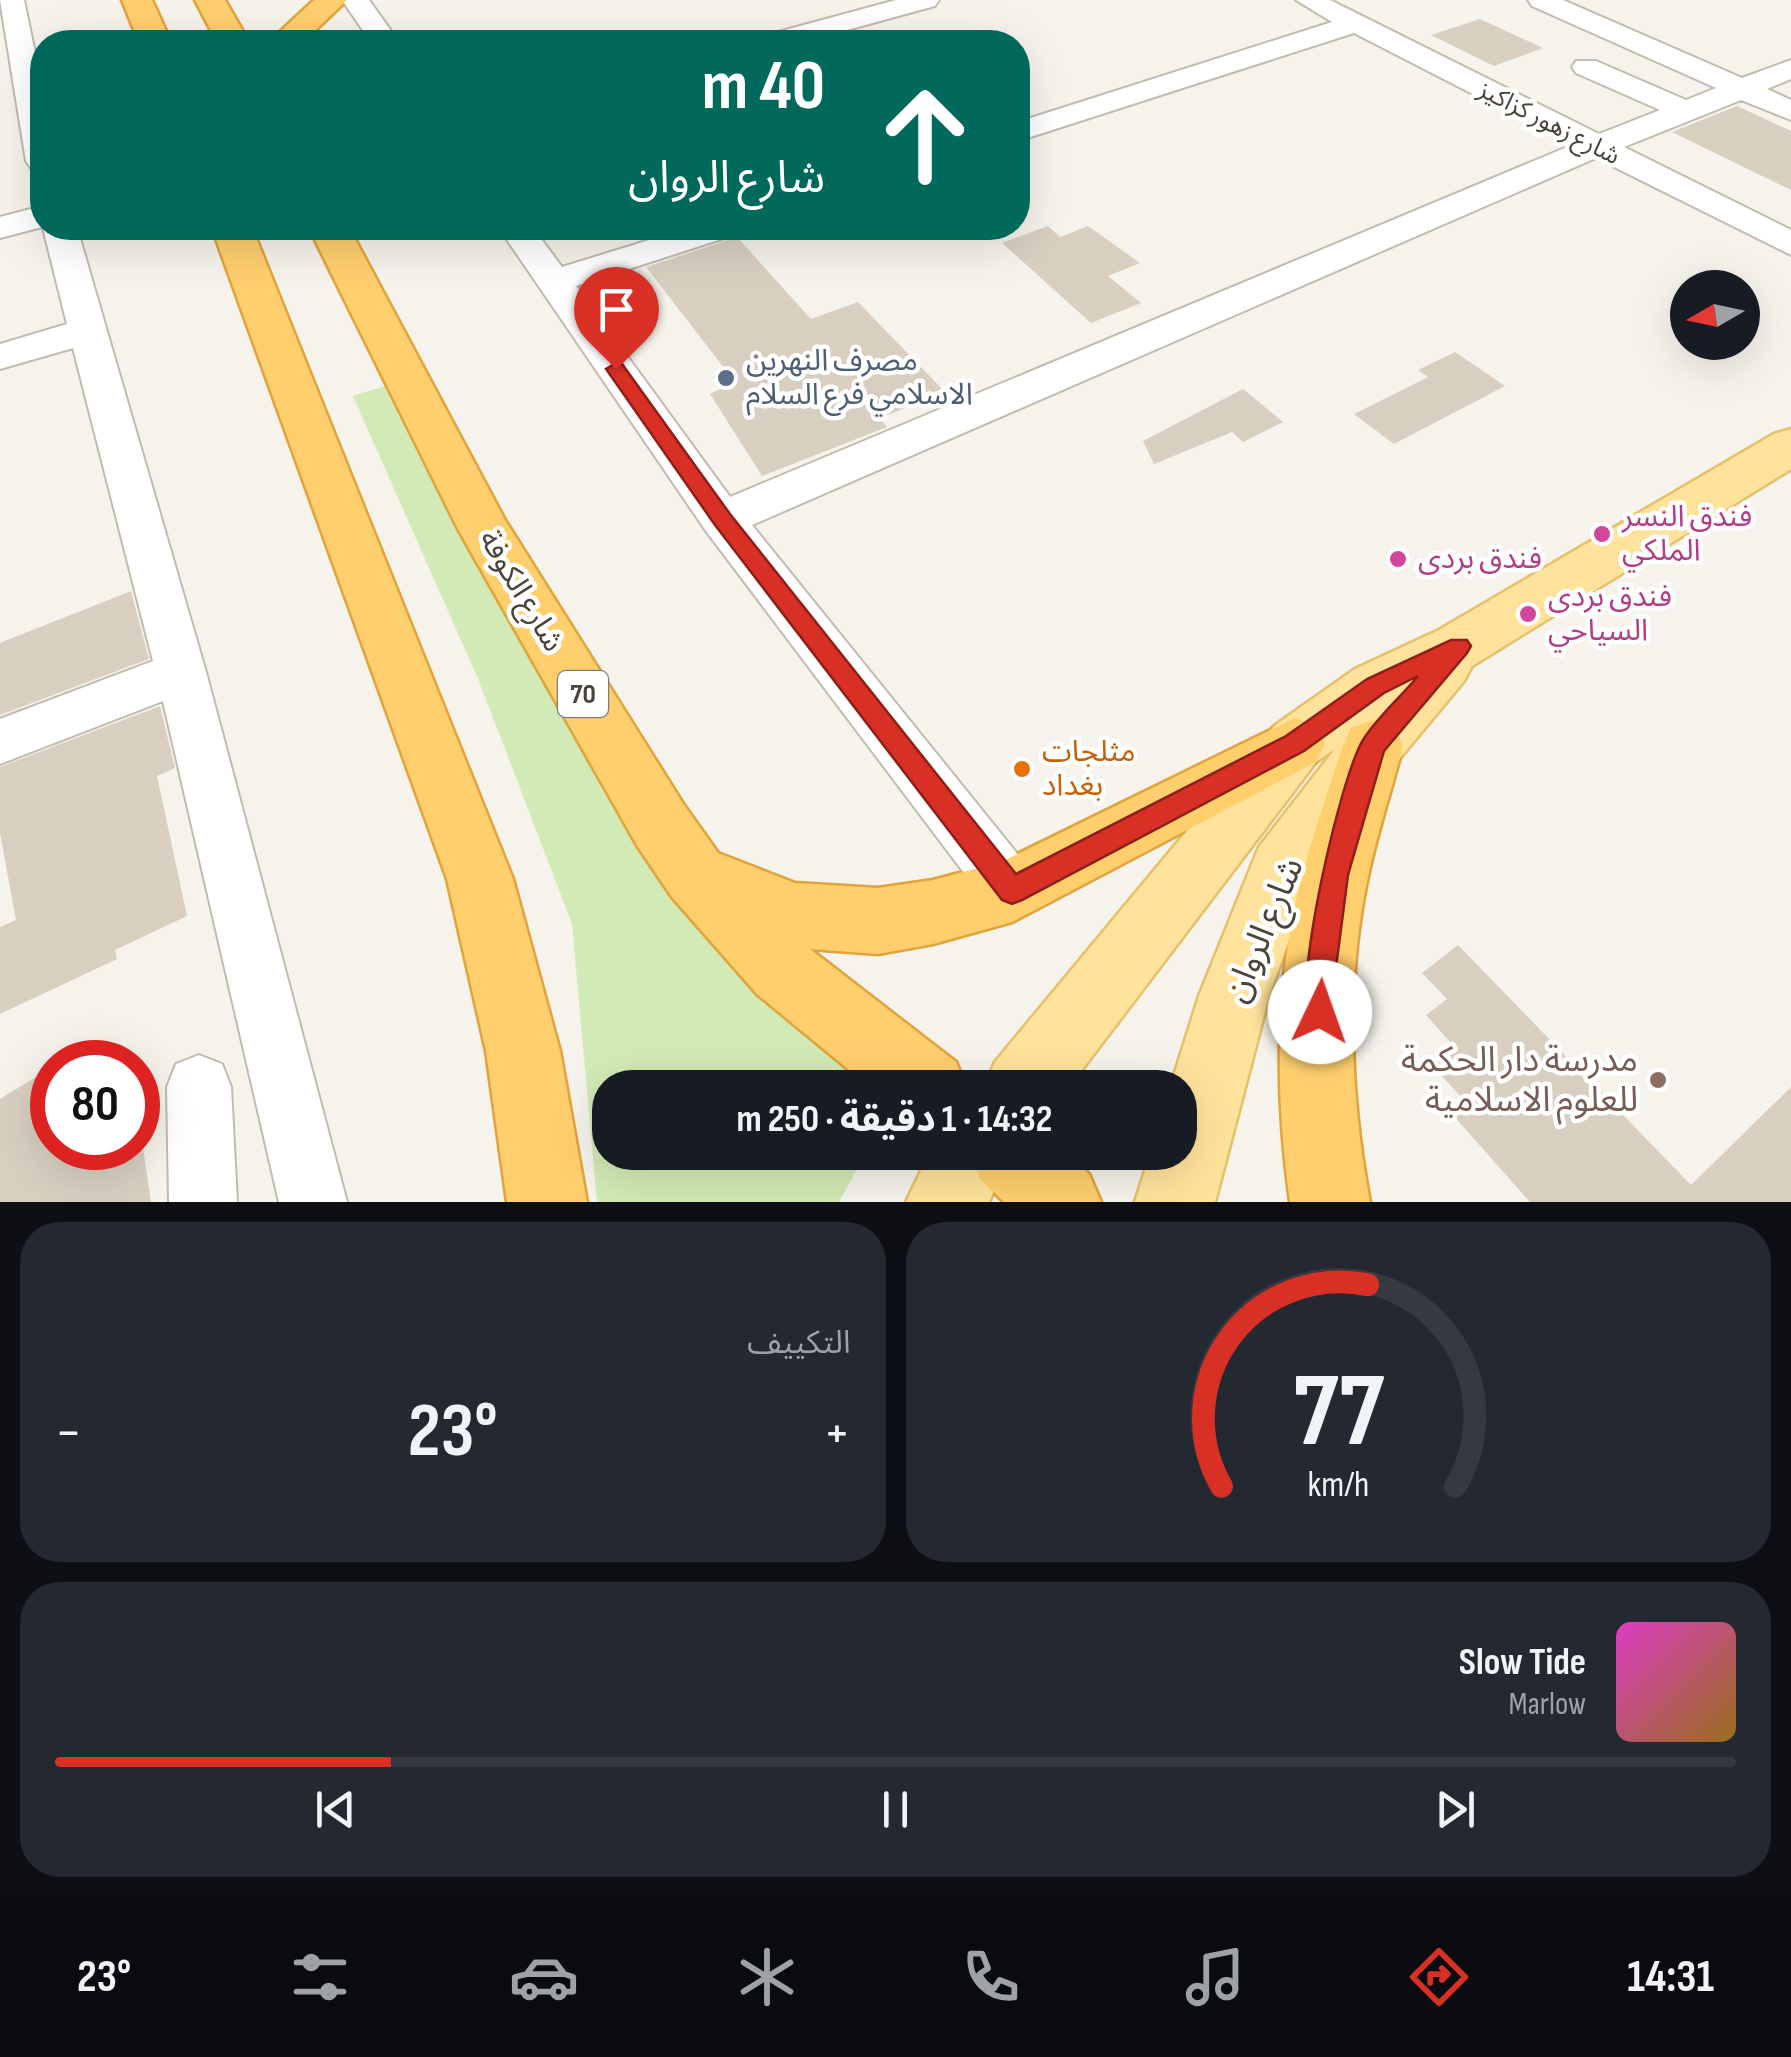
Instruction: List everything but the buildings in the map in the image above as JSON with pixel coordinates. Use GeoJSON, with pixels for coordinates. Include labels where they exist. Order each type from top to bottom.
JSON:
{"type":"FeatureCollection","features":[{"type":"Feature","properties":{"kind":"highway"},"geometry":{"type":"LineString","coordinates":[[137,0],[150,30]]}},
{"type":"Feature","properties":{"kind":"highway"},"geometry":{"type":"LineString","coordinates":[[210,0],[226,30]]}},
{"type":"Feature","properties":{"kind":"highway"},"geometry":{"type":"LineString","coordinates":[[305,30],[349,3]]}},
{"type":"Feature","properties":{"kind":"highway"},"geometry":{"type":"LineString","coordinates":[[237,240],[480,879],[523,1051],[547,1202]]}},
{"type":"Feature","properties":{"kind":"highway","name":"شارع الكوفة"},"geometry":{"type":"LineString","coordinates":[[335,240],[484,529],[661,826],[695,875],[782,970],[907,1070]]}},
{"type":"Feature","properties":{"kind":"highway"},"geometry":{"type":"LineString","coordinates":[[695,875],[795,915],[878,921],[933,912],[1012,891],[1295,744]]}},
{"type":"Feature","properties":{"kind":"highway"},"geometry":{"type":"LineString","coordinates":[[1330,1202],[1316,1124],[1320,975],[1335,875],[1373,746]]}},
{"type":"Feature","properties":{"kind":"highway"},"geometry":{"type":"LineString","coordinates":[[1027,1170],[1062,1202]]}},
{"type":"Feature","properties":{"kind":"main road","name":"شارع الروان"},"geometry":{"type":"LineString","coordinates":[[1035,1070],[1295,744],[1376,686],[1459,646],[1791,446]]}},
{"type":"Feature","properties":{"kind":"main road","name":"شارع الروان"},"geometry":{"type":"LineString","coordinates":[[1175,1202],[1234,996],[1282,869],[1373,746],[1459,646]]}},
{"type":"Feature","properties":{"kind":"main road"},"geometry":{"type":"LineString","coordinates":[[946,1202],[963,1170]]}},
{"type":"Feature","properties":{"kind":"street"},"geometry":{"type":"LineString","coordinates":[[349,3],[395,0]]}},
{"type":"Feature","properties":{"kind":"street"},"geometry":{"type":"LineString","coordinates":[[817,30],[926,0]]}},
{"type":"Feature","properties":{"kind":"street","name":"شارع زهور كزاكيز"},"geometry":{"type":"LineString","coordinates":[[1308,0],[1791,244]]}},
{"type":"Feature","properties":{"kind":"street"},"geometry":{"type":"LineString","coordinates":[[1541,0],[1791,111]]}},
{"type":"Feature","properties":{"kind":"street"},"geometry":{"type":"LineString","coordinates":[[349,3],[374,30]]}},
{"type":"Feature","properties":{"kind":"street"},"geometry":{"type":"LineString","coordinates":[[9,15],[30,109]]}},
{"type":"Feature","properties":{"kind":"street"},"geometry":{"type":"LineString","coordinates":[[1030,128],[1355,24]]}},
{"type":"Feature","properties":{"kind":"street"},"geometry":{"type":"LineString","coordinates":[[1586,66],[1686,112]]}},
{"type":"Feature","properties":{"kind":"street"},"geometry":{"type":"LineString","coordinates":[[722,519],[1595,147],[1791,69]]}},
{"type":"Feature","properties":{"kind":"street"},"geometry":{"type":"LineString","coordinates":[[0,146],[30,148]]}},
{"type":"Feature","properties":{"kind":"street"},"geometry":{"type":"LineString","coordinates":[[0,228],[30,219]]}},
{"type":"Feature","properties":{"kind":"street"},"geometry":{"type":"LineString","coordinates":[[63,240],[182,672],[313,1202]]}},
{"type":"Feature","properties":{"kind":"street"},"geometry":{"type":"LineString","coordinates":[[524,240],[722,519],[1012,891]]}},
{"type":"Feature","properties":{"kind":"street"},"geometry":{"type":"LineString","coordinates":[[554,282],[685,240]]}},
{"type":"Feature","properties":{"kind":"street"},"geometry":{"type":"LineString","coordinates":[[0,356],[87,331]]}},
{"type":"Feature","properties":{"kind":"street"},"geometry":{"type":"LineString","coordinates":[[0,742],[182,672]]}},
{"type":"Feature","properties":{"kind":"street"},"geometry":{"type":"LineString","coordinates":[[199,1087],[203,1202]]}},
{"type":"Feature","properties":{"kind":"green space"},"geometry":{"type":"Polygon","coordinates":[[[392,384],[682,854],[872,1070],[592,1070],[592,1146],[572,924],[479,681],[353,396],[392,384]]]}},
{"type":"Feature","properties":{"kind":"green space"},"geometry":{"type":"Polygon","coordinates":[[[594,1170],[857,1170],[839,1202],[597,1202],[594,1170]]]}},
{"type":"Feature","properties":{"kind":"place","name":"مصرف النهرين الاسلامي فرع السلام"},"geometry":{"type":"Point","coordinates":[726,378]}},
{"type":"Feature","properties":{"kind":"place","name":"فندق النسر الملكي"},"geometry":{"type":"Point","coordinates":[1602,534]}},
{"type":"Feature","properties":{"kind":"place","name":"فندق بردى"},"geometry":{"type":"Point","coordinates":[1398,559]}},
{"type":"Feature","properties":{"kind":"place","name":"فندق بردى السياحي"},"geometry":{"type":"Point","coordinates":[1528,614]}},
{"type":"Feature","properties":{"kind":"place","name":"مثلجات بغداد"},"geometry":{"type":"Point","coordinates":[1022,769]}},
{"type":"Feature","properties":{"kind":"place","name":"مدرسة دار الحكمة للعلوم الاسلامية"},"geometry":{"type":"Point","coordinates":[1658,1080]}},
{"type":"Feature","properties":{"kind":"route"},"geometry":{"type":"LineString","coordinates":[[616,369],[722,519],[1012,891],[1295,744],[1376,686],[1459,646],[1373,746],[1335,875],[1320,975],[1320,1012]]}}]}
